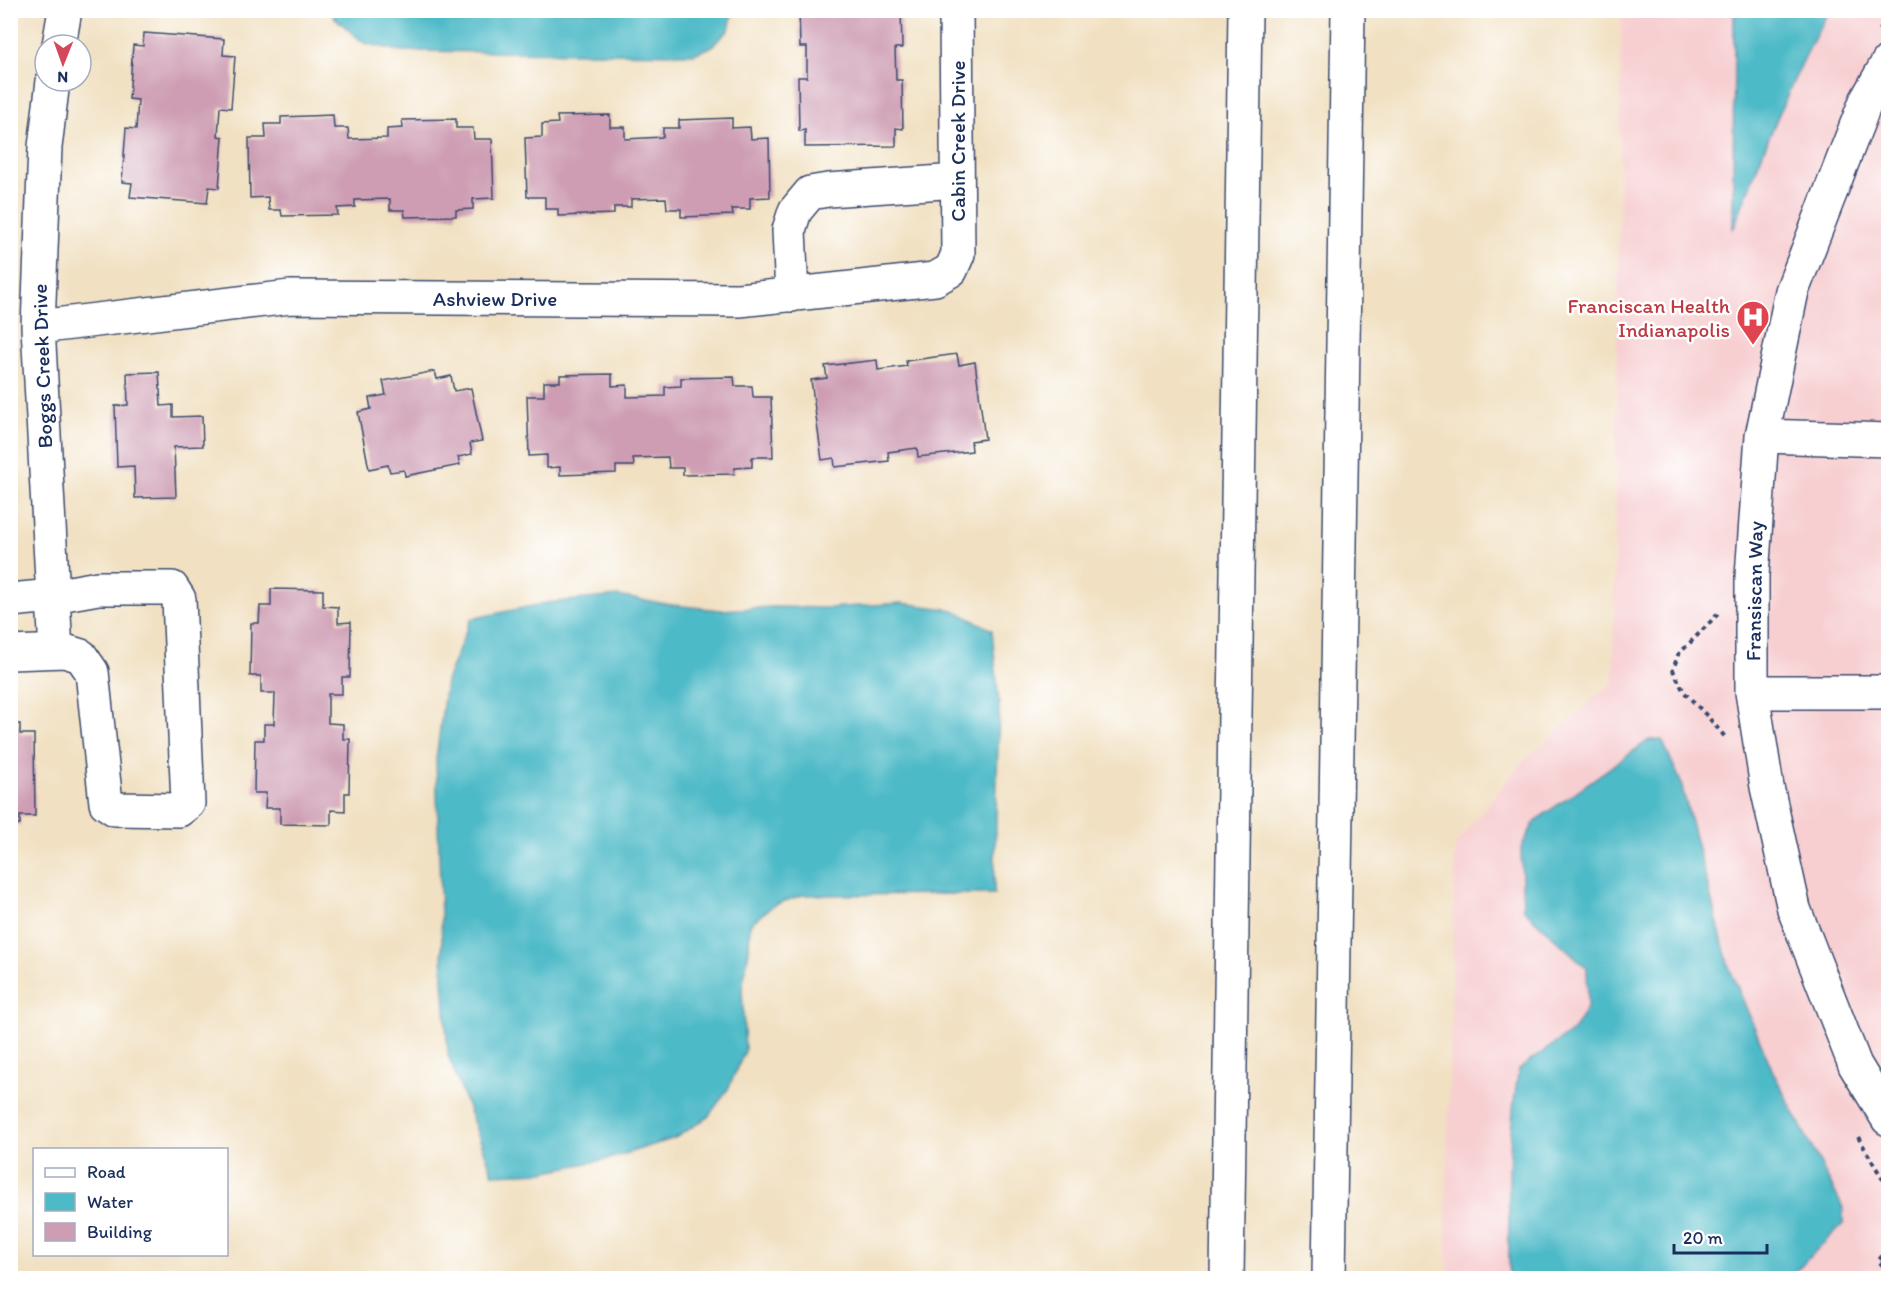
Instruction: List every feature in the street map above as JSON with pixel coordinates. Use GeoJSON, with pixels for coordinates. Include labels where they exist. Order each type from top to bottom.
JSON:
{"type":"FeatureCollection","features":[{"type":"Feature","properties":{"kind":"main road"},"geometry":{"type":"LineString","coordinates":[[61,33],[65,10]]}},
{"type":"Feature","properties":{"kind":"main road","name":"Cabin Creek Drive"},"geometry":{"type":"LineString","coordinates":[[951,270],[958,254],[956,10]]}},
{"type":"Feature","properties":{"kind":"main road"},"geometry":{"type":"LineString","coordinates":[[1227,1278],[1245,10]]}},
{"type":"Feature","properties":{"kind":"main road"},"geometry":{"type":"LineString","coordinates":[[1329,1278],[1348,10]]}},
{"type":"Feature","properties":{"kind":"main road","name":"Fransiscan Way"},"geometry":{"type":"LineString","coordinates":[[1888,62],[1877,106],[1792,291],[1762,436],[1752,576],[1752,692],[1767,787],[1794,909],[1855,1065],[1888,1119]]}},
{"type":"Feature","properties":{"kind":"main road","name":"Boggs Creek Drive"},"geometry":{"type":"LineString","coordinates":[[52,93],[45,147],[38,327],[56,651]]}},
{"type":"Feature","properties":{"kind":"main road"},"geometry":{"type":"LineString","coordinates":[[792,295],[789,230],[795,211],[810,193],[957,182]]}},
{"type":"Feature","properties":{"kind":"main road","name":"Ashview Drive"},"geometry":{"type":"LineString","coordinates":[[38,327],[290,297],[740,300],[935,279],[951,270]]}},
{"type":"Feature","properties":{"kind":"main road"},"geometry":{"type":"LineString","coordinates":[[1762,436],[1888,440]]}},
{"type":"Feature","properties":{"kind":"main road"},"geometry":{"type":"LineString","coordinates":[[10,600],[53,596],[98,588],[172,588],[179,598],[188,803],[179,810],[115,809],[106,803],[92,672],[81,656],[56,651],[10,653]]}},
{"type":"Feature","properties":{"kind":"main road"},"geometry":{"type":"LineString","coordinates":[[1752,692],[1888,692]]}},
{"type":"Feature","properties":{"kind":"path"},"geometry":{"type":"LineString","coordinates":[[1888,1249],[1878,1261],[1888,1270]]}},
{"type":"Feature","properties":{"kind":"shaded area","name":"Franciscan Health Indianapolis"},"geometry":{"type":"Polygon","coordinates":[[[1621,11],[1888,11],[1888,1278],[1448,1278],[1446,1214],[1455,844],[1521,763],[1613,681],[1621,11]]]}},
{"type":"Feature","properties":{"kind":"water"},"geometry":{"type":"Polygon","coordinates":[[[332,10],[733,11],[729,30],[711,47],[694,54],[400,51],[364,43],[334,17],[332,10]]]}},
{"type":"Feature","properties":{"kind":"water"},"geometry":{"type":"Polygon","coordinates":[[[1734,11],[1829,11],[1801,64],[1733,230],[1734,11]]]}},
{"type":"Feature","properties":{"kind":"water"},"geometry":{"type":"Polygon","coordinates":[[[617,596],[721,610],[773,607],[829,608],[902,603],[954,610],[992,630],[999,703],[994,894],[802,895],[774,905],[750,924],[749,950],[742,989],[745,1051],[728,1089],[708,1117],[675,1138],[612,1158],[543,1172],[493,1174],[448,1055],[443,979],[436,760],[446,681],[471,619],[546,603],[617,596]]]}},
{"type":"Feature","properties":{"kind":"water"},"geometry":{"type":"Polygon","coordinates":[[[1649,740],[1662,740],[1680,780],[1729,967],[1774,1074],[1843,1208],[1843,1224],[1788,1278],[1509,1278],[1510,1147],[1519,1069],[1574,1030],[1588,1006],[1587,968],[1523,909],[1521,848],[1535,821],[1649,740]]]}},
{"type":"Feature","properties":{"kind":"building"},"geometry":{"type":"Polygon","coordinates":[[[799,10],[901,10],[902,48],[895,48],[896,80],[902,80],[903,129],[896,128],[896,146],[805,147],[805,130],[799,131],[798,77],[807,77],[807,47],[800,47],[799,10]]]}},
{"type":"Feature","properties":{"kind":"building"},"geometry":{"type":"Polygon","coordinates":[[[144,33],[224,39],[223,55],[235,56],[231,108],[220,107],[218,136],[223,137],[219,188],[209,187],[207,203],[130,197],[132,183],[122,182],[126,128],[136,129],[138,100],[129,99],[133,45],[143,46],[144,33]]]}},
{"type":"Feature","properties":{"kind":"building"},"geometry":{"type":"Polygon","coordinates":[[[333,115],[334,128],[348,128],[349,139],[387,138],[387,129],[403,128],[402,120],[456,119],[456,128],[473,128],[474,139],[492,139],[494,198],[473,199],[473,209],[456,210],[456,216],[405,217],[404,210],[390,210],[390,199],[355,200],[355,207],[337,208],[338,215],[282,216],[281,210],[269,210],[268,197],[250,198],[249,138],[266,138],[265,124],[281,124],[281,117],[333,115]]]}},
{"type":"Feature","properties":{"kind":"building"},"geometry":{"type":"Polygon","coordinates":[[[610,115],[610,127],[625,127],[625,139],[663,137],[663,128],[679,128],[679,120],[732,118],[732,128],[750,127],[751,139],[769,138],[770,197],[750,198],[750,209],[732,209],[733,215],[681,217],[681,209],[667,209],[666,198],[631,199],[631,207],[614,207],[614,214],[558,216],[558,209],[545,209],[545,197],[527,197],[525,138],[542,137],[542,124],[558,123],[557,116],[610,115]]]}},
{"type":"Feature","properties":{"kind":"building"},"geometry":{"type":"Polygon","coordinates":[[[957,354],[959,365],[975,362],[985,439],[971,441],[972,451],[918,457],[917,448],[888,452],[889,461],[835,467],[834,458],[822,460],[811,380],[827,378],[825,366],[877,360],[878,370],[907,366],[906,361],[957,354]]]}},
{"type":"Feature","properties":{"kind":"building"},"geometry":{"type":"Polygon","coordinates":[[[435,371],[437,379],[451,376],[454,391],[471,388],[482,441],[470,443],[472,454],[458,457],[460,465],[405,476],[404,470],[390,472],[388,465],[369,469],[358,412],[371,409],[369,398],[386,395],[383,381],[435,371]]]}},
{"type":"Feature","properties":{"kind":"building"},"geometry":{"type":"Polygon","coordinates":[[[159,372],[161,406],[173,405],[173,417],[202,416],[203,446],[174,447],[176,497],[135,498],[134,466],[117,467],[115,406],[128,405],[127,373],[159,372]]]}},
{"type":"Feature","properties":{"kind":"building"},"geometry":{"type":"Polygon","coordinates":[[[612,374],[612,386],[627,385],[627,397],[665,396],[665,387],[681,386],[681,378],[734,377],[735,386],[752,386],[753,397],[771,397],[773,457],[752,457],[752,467],[735,468],[734,474],[683,475],[683,468],[669,468],[668,457],[633,458],[634,466],[616,466],[616,473],[560,475],[560,467],[547,468],[547,455],[529,456],[527,396],[544,396],[544,382],[560,382],[560,375],[612,374]]]}},
{"type":"Feature","properties":{"kind":"building"},"geometry":{"type":"Polygon","coordinates":[[[271,589],[323,590],[323,606],[338,607],[338,623],[351,622],[350,677],[342,677],[342,694],[328,694],[328,723],[343,724],[343,739],[350,739],[349,793],[345,793],[345,811],[331,810],[331,825],[280,824],[280,808],[265,808],[266,793],[254,793],[255,740],[264,740],[264,724],[274,724],[275,693],[261,693],[261,676],[250,676],[251,623],[259,623],[260,606],[271,606],[271,589]]]}},
{"type":"Feature","properties":{"kind":"building"},"geometry":{"type":"Polygon","coordinates":[[[10,724],[20,724],[20,734],[34,734],[35,816],[20,816],[20,825],[10,825],[10,724]]]}},
{"type":"Feature","properties":{"kind":"place","name":"Franciscan Health Indianapolis"},"geometry":{"type":"Point","coordinates":[1753,346]}}]}
